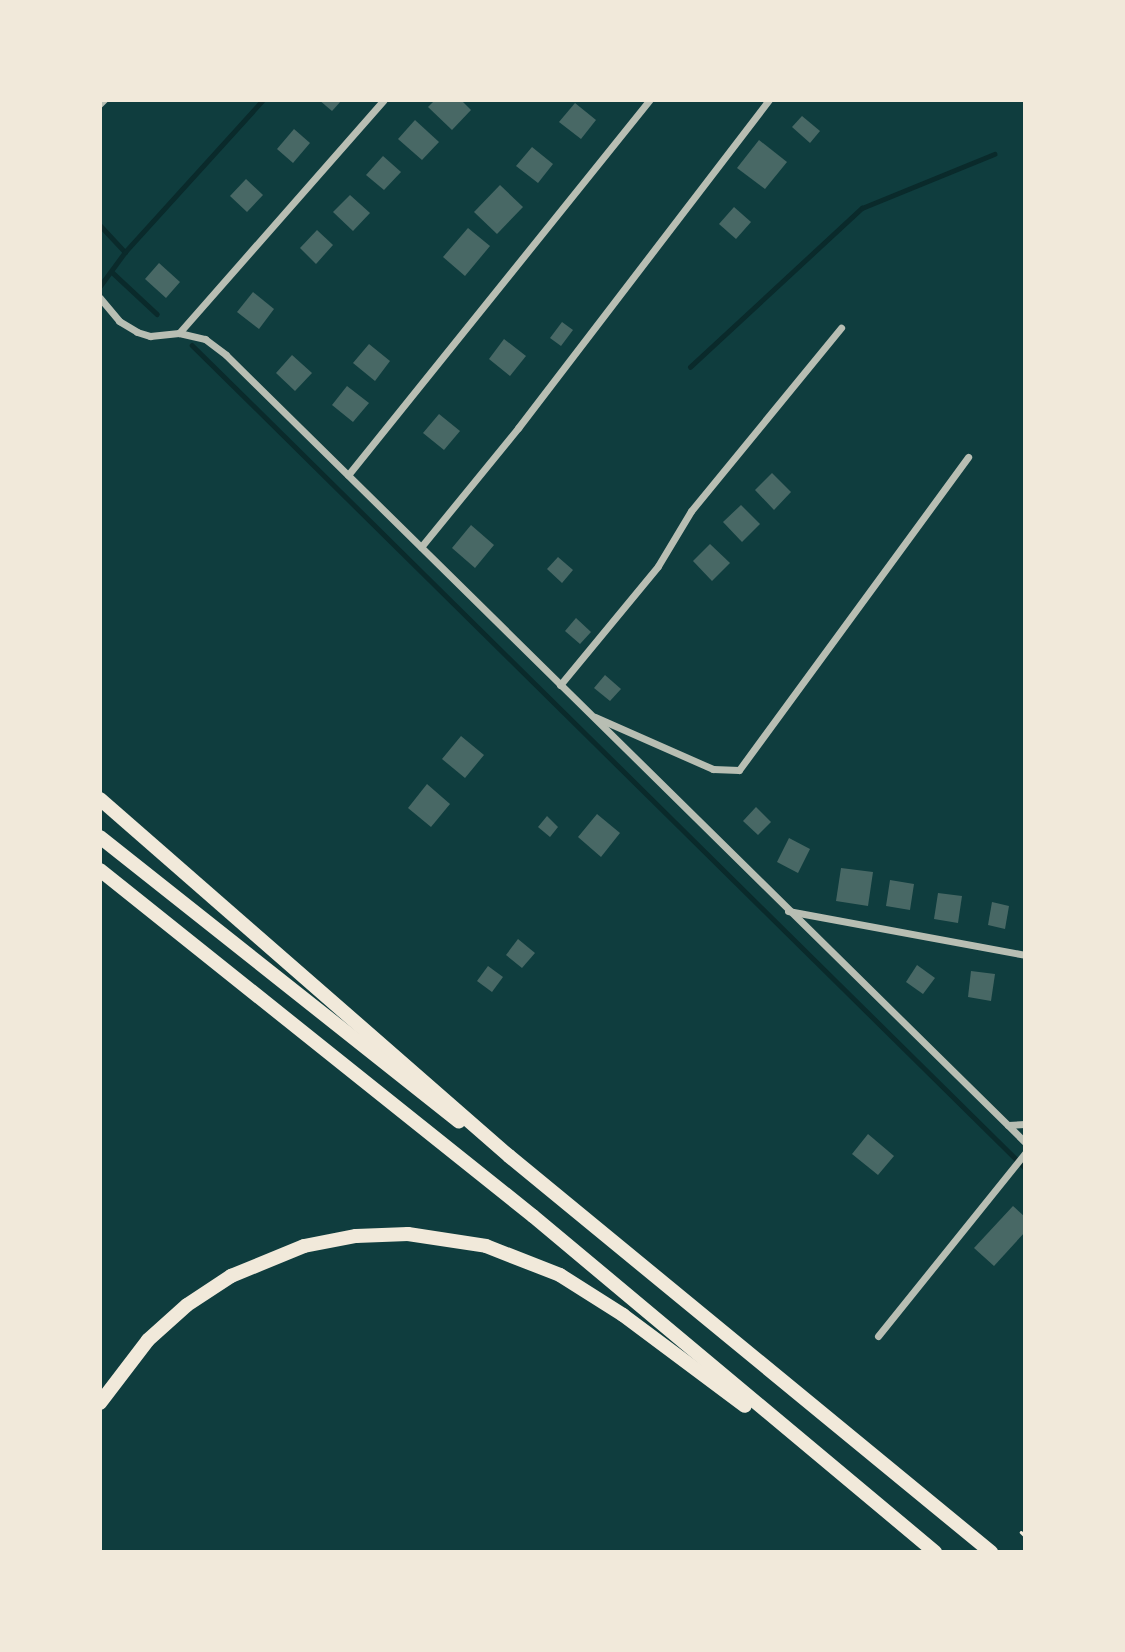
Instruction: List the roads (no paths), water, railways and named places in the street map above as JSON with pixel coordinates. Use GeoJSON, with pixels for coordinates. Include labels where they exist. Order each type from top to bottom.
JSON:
{"type":"FeatureCollection","features":[{"type":"Feature","properties":{"kind":"main road"},"geometry":{"type":"LineString","coordinates":[[100,799],[509,1156],[991,1552]]}},
{"type":"Feature","properties":{"kind":"main road"},"geometry":{"type":"LineString","coordinates":[[100,837],[440,1109],[509,1156]]}},
{"type":"Feature","properties":{"kind":"main road"},"geometry":{"type":"LineString","coordinates":[[100,870],[522,1207],[827,1465],[935,1552]]}},
{"type":"Feature","properties":{"kind":"main road"},"geometry":{"type":"LineString","coordinates":[[100,1403],[148,1340],[187,1305],[231,1276],[279,1255],[330,1240],[382,1234],[435,1236],[512,1254],[571,1281],[827,1465]]}},
{"type":"Feature","properties":{"kind":"street"},"geometry":{"type":"LineString","coordinates":[[179,333],[384,100]]}},
{"type":"Feature","properties":{"kind":"street"},"geometry":{"type":"LineString","coordinates":[[348,475],[650,100]]}},
{"type":"Feature","properties":{"kind":"street"},"geometry":{"type":"LineString","coordinates":[[421,547],[519,428],[769,100]]}},
{"type":"Feature","properties":{"kind":"street"},"geometry":{"type":"LineString","coordinates":[[100,298],[119,321],[138,332],[150,336],[179,333],[205,339],[226,355],[787,911],[1025,1142]]}},
{"type":"Feature","properties":{"kind":"street"},"geometry":{"type":"LineString","coordinates":[[560,685],[658,566],[691,511],[841,328]]}},
{"type":"Feature","properties":{"kind":"street"},"geometry":{"type":"LineString","coordinates":[[591,716],[713,769],[739,770],[968,457]]}},
{"type":"Feature","properties":{"kind":"street"},"geometry":{"type":"LineString","coordinates":[[787,911],[1025,955]]}},
{"type":"Feature","properties":{"kind":"street"},"geometry":{"type":"LineString","coordinates":[[1008,1125],[1025,1124]]}},
{"type":"Feature","properties":{"kind":"street"},"geometry":{"type":"LineString","coordinates":[[878,1336],[1024,1155]]}},
{"type":"Feature","properties":{"kind":"lane"},"geometry":{"type":"LineString","coordinates":[[100,105],[105,100]]}},
{"type":"Feature","properties":{"kind":"waterway"},"geometry":{"type":"LineString","coordinates":[[100,286],[125,252],[263,100]]}},
{"type":"Feature","properties":{"kind":"waterway"},"geometry":{"type":"LineString","coordinates":[[690,367],[862,208],[994,154]]}},
{"type":"Feature","properties":{"kind":"waterway"},"geometry":{"type":"LineString","coordinates":[[100,225],[125,252]]}},
{"type":"Feature","properties":{"kind":"waterway"},"geometry":{"type":"LineString","coordinates":[[113,273],[157,314]]}},
{"type":"Feature","properties":{"kind":"waterway"},"geometry":{"type":"LineString","coordinates":[[192,345],[1025,1168]]}}]}
